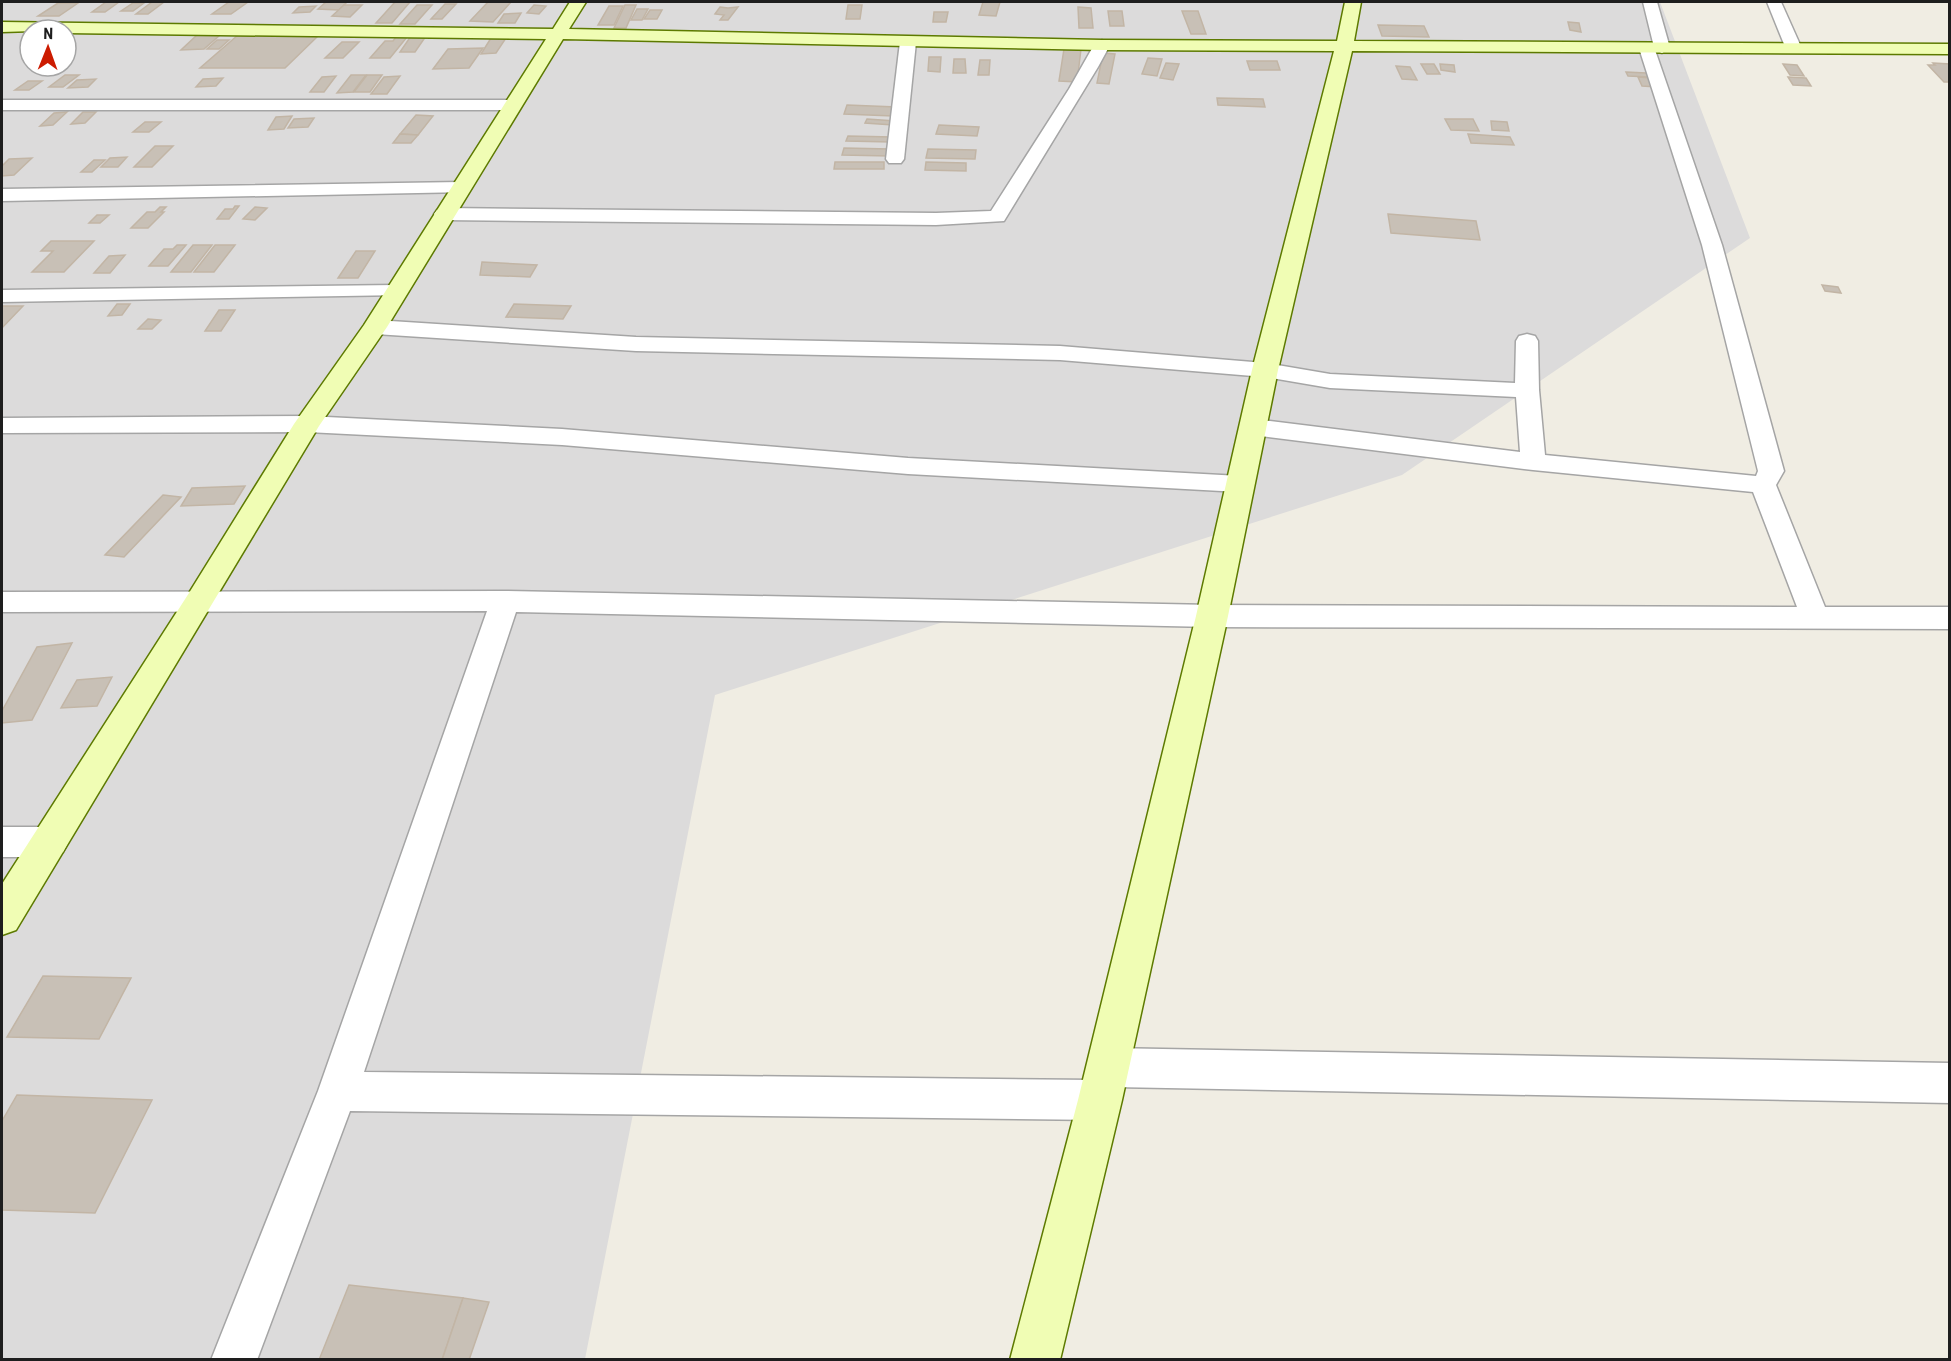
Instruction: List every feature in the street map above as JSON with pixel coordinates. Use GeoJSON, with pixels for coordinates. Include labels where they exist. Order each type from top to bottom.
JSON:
{"type":"FeatureCollection","features":[{"type":"Feature","properties":{"kind":"street"},"geometry":{"type":"LineString","coordinates":[[2,917],[200,602],[307,424],[375,327],[578,2]]}},
{"type":"Feature","properties":{"kind":"street"},"geometry":{"type":"LineString","coordinates":[[1035,1359],[1104,1084],[1212,616],[1265,370],[1353,2]]}},
{"type":"Feature","properties":{"kind":"street"},"geometry":{"type":"LineString","coordinates":[[1650,2],[1654,48],[1712,245],[1771,471],[1763,485]]}},
{"type":"Feature","properties":{"kind":"street"},"geometry":{"type":"LineString","coordinates":[[1774,2],[1794,49]]}},
{"type":"Feature","properties":{"kind":"street"},"geometry":{"type":"LineString","coordinates":[[2,27],[556,34],[1102,45],[1950,49]]}},
{"type":"Feature","properties":{"kind":"street"},"geometry":{"type":"LineString","coordinates":[[895,159],[908,42]]}},
{"type":"Feature","properties":{"kind":"street"},"geometry":{"type":"LineString","coordinates":[[444,214],[936,219],[997,217],[1014,187],[1075,95],[1102,45]]}},
{"type":"Feature","properties":{"kind":"street"},"geometry":{"type":"LineString","coordinates":[[2,105],[512,105]]}},
{"type":"Feature","properties":{"kind":"street"},"geometry":{"type":"LineString","coordinates":[[2,195],[461,188]]}},
{"type":"Feature","properties":{"kind":"street"},"geometry":{"type":"LineString","coordinates":[[2,296],[396,291]]}},
{"type":"Feature","properties":{"kind":"street"},"geometry":{"type":"LineString","coordinates":[[375,327],[636,344],[1060,352],[1265,370],[1330,381],[1527,390]]}},
{"type":"Feature","properties":{"kind":"street"},"geometry":{"type":"LineString","coordinates":[[1527,341],[1527,390],[1533,462]]}},
{"type":"Feature","properties":{"kind":"street"},"geometry":{"type":"LineString","coordinates":[[2,426],[307,424],[562,437],[908,466],[1240,484]]}},
{"type":"Feature","properties":{"kind":"street"},"geometry":{"type":"LineString","coordinates":[[1253,427],[1533,462],[1763,485]]}},
{"type":"Feature","properties":{"kind":"street"},"geometry":{"type":"LineString","coordinates":[[1763,485],[1815,617]]}},
{"type":"Feature","properties":{"kind":"street"},"geometry":{"type":"LineString","coordinates":[[234,1359],[338,1091],[505,601]]}},
{"type":"Feature","properties":{"kind":"street"},"geometry":{"type":"LineString","coordinates":[[2,602],[505,601],[1212,616],[1950,618]]}},
{"type":"Feature","properties":{"kind":"street"},"geometry":{"type":"LineString","coordinates":[[2,842],[51,842]]}},
{"type":"Feature","properties":{"kind":"street"},"geometry":{"type":"LineString","coordinates":[[338,1091],[1104,1084],[1950,1083]]}},
{"type":"Feature","properties":{"kind":"shaded area"},"geometry":{"type":"Polygon","coordinates":[[[2,2],[1660,2],[1750,238],[1402,475],[715,695],[585,1359],[2,1360],[2,2]]]}},
{"type":"Feature","properties":{"kind":"building"},"geometry":{"type":"Polygon","coordinates":[[[106,2],[119,2],[105,12],[92,12],[106,2]]]}},
{"type":"Feature","properties":{"kind":"building"},"geometry":{"type":"Polygon","coordinates":[[[152,2],[164,2],[148,14],[136,14],[152,2]]]}},
{"type":"Feature","properties":{"kind":"building"},"geometry":{"type":"Polygon","coordinates":[[[229,2],[248,2],[231,14],[212,14],[229,2]]]}},
{"type":"Feature","properties":{"kind":"building"},"geometry":{"type":"Polygon","coordinates":[[[326,2],[347,2],[339,10],[318,9],[326,2]]]}},
{"type":"Feature","properties":{"kind":"building"},"geometry":{"type":"Polygon","coordinates":[[[395,2],[410,2],[392,23],[376,23],[395,2]]]}},
{"type":"Feature","properties":{"kind":"building"},"geometry":{"type":"Polygon","coordinates":[[[488,2],[511,2],[493,22],[470,21],[488,2]]]}},
{"type":"Feature","properties":{"kind":"building"},"geometry":{"type":"Polygon","coordinates":[[[983,2],[1000,2],[996,16],[979,15],[983,2]]]}},
{"type":"Feature","properties":{"kind":"building"},"geometry":{"type":"Polygon","coordinates":[[[58,3],[78,3],[59,16],[38,16],[58,3]]]}},
{"type":"Feature","properties":{"kind":"building"},"geometry":{"type":"Polygon","coordinates":[[[133,3],[144,3],[133,11],[121,11],[133,3]]]}},
{"type":"Feature","properties":{"kind":"building"},"geometry":{"type":"Polygon","coordinates":[[[445,4],[456,4],[442,19],[431,19],[445,4]]]}},
{"type":"Feature","properties":{"kind":"building"},"geometry":{"type":"Polygon","coordinates":[[[344,5],[362,5],[350,17],[332,16],[344,5]]]}},
{"type":"Feature","properties":{"kind":"building"},"geometry":{"type":"Polygon","coordinates":[[[417,5],[432,5],[415,24],[400,24],[417,5]]]}},
{"type":"Feature","properties":{"kind":"building"},"geometry":{"type":"Polygon","coordinates":[[[534,5],[546,6],[539,14],[527,13],[534,5]]]}},
{"type":"Feature","properties":{"kind":"building"},"geometry":{"type":"Polygon","coordinates":[[[625,5],[636,5],[626,28],[614,28],[625,5]]]}},
{"type":"Feature","properties":{"kind":"building"},"geometry":{"type":"Polygon","coordinates":[[[848,5],[862,5],[860,19],[846,19],[848,5]]]}},
{"type":"Feature","properties":{"kind":"building"},"geometry":{"type":"Polygon","coordinates":[[[316,6],[310,12],[293,13],[299,7],[316,6]]]}},
{"type":"Feature","properties":{"kind":"building"},"geometry":{"type":"Polygon","coordinates":[[[609,6],[623,6],[614,25],[598,25],[609,6]]]}},
{"type":"Feature","properties":{"kind":"building"},"geometry":{"type":"Polygon","coordinates":[[[720,7],[738,7],[728,20],[720,20],[724,15],[715,14],[720,7]]]}},
{"type":"Feature","properties":{"kind":"building"},"geometry":{"type":"Polygon","coordinates":[[[1078,7],[1091,8],[1093,28],[1079,28],[1078,7]]]}},
{"type":"Feature","properties":{"kind":"building"},"geometry":{"type":"Polygon","coordinates":[[[637,9],[648,9],[642,20],[631,20],[637,9]]]}},
{"type":"Feature","properties":{"kind":"building"},"geometry":{"type":"Polygon","coordinates":[[[650,10],[662,10],[657,19],[644,19],[650,10]]]}},
{"type":"Feature","properties":{"kind":"building"},"geometry":{"type":"Polygon","coordinates":[[[1108,11],[1122,11],[1124,26],[1110,26],[1108,11]]]}},
{"type":"Feature","properties":{"kind":"building"},"geometry":{"type":"Polygon","coordinates":[[[1182,11],[1198,11],[1206,34],[1191,34],[1182,11]]]}},
{"type":"Feature","properties":{"kind":"building"},"geometry":{"type":"Polygon","coordinates":[[[934,12],[948,12],[946,22],[933,22],[934,12]]]}},
{"type":"Feature","properties":{"kind":"building"},"geometry":{"type":"Polygon","coordinates":[[[521,13],[515,23],[498,23],[504,14],[521,13]]]}},
{"type":"Feature","properties":{"kind":"building"},"geometry":{"type":"Polygon","coordinates":[[[1568,22],[1579,23],[1581,32],[1570,30],[1568,22]]]}},
{"type":"Feature","properties":{"kind":"building"},"geometry":{"type":"Polygon","coordinates":[[[1378,25],[1424,26],[1429,37],[1382,36],[1378,25]]]}},
{"type":"Feature","properties":{"kind":"building"},"geometry":{"type":"Polygon","coordinates":[[[197,35],[220,35],[204,49],[181,50],[197,35]]]}},
{"type":"Feature","properties":{"kind":"building"},"geometry":{"type":"Polygon","coordinates":[[[238,35],[319,35],[285,68],[200,68],[238,35]]]}},
{"type":"Feature","properties":{"kind":"building"},"geometry":{"type":"Polygon","coordinates":[[[411,36],[426,36],[415,52],[400,52],[411,36]]]}},
{"type":"Feature","properties":{"kind":"building"},"geometry":{"type":"Polygon","coordinates":[[[396,37],[407,37],[390,58],[370,58],[385,41],[393,41],[396,37]]]}},
{"type":"Feature","properties":{"kind":"building"},"geometry":{"type":"Polygon","coordinates":[[[491,38],[506,38],[496,53],[481,54],[491,38]]]}},
{"type":"Feature","properties":{"kind":"building"},"geometry":{"type":"Polygon","coordinates":[[[217,40],[229,40],[219,49],[207,49],[217,40]]]}},
{"type":"Feature","properties":{"kind":"building"},"geometry":{"type":"Polygon","coordinates":[[[342,42],[359,42],[343,58],[325,58],[342,42]]]}},
{"type":"Feature","properties":{"kind":"building"},"geometry":{"type":"Polygon","coordinates":[[[483,48],[469,68],[433,69],[448,49],[483,48]]]}},
{"type":"Feature","properties":{"kind":"building"},"geometry":{"type":"Polygon","coordinates":[[[1064,49],[1081,49],[1077,82],[1059,81],[1064,49]]]}},
{"type":"Feature","properties":{"kind":"building"},"geometry":{"type":"Polygon","coordinates":[[[1103,53],[1115,54],[1109,84],[1097,83],[1103,53]]]}},
{"type":"Feature","properties":{"kind":"building"},"geometry":{"type":"Polygon","coordinates":[[[929,57],[941,57],[940,72],[928,71],[929,57]]]}},
{"type":"Feature","properties":{"kind":"building"},"geometry":{"type":"Polygon","coordinates":[[[1148,58],[1162,59],[1157,76],[1142,74],[1148,58]]]}},
{"type":"Feature","properties":{"kind":"building"},"geometry":{"type":"Polygon","coordinates":[[[954,59],[965,59],[966,73],[953,73],[954,59]]]}},
{"type":"Feature","properties":{"kind":"building"},"geometry":{"type":"Polygon","coordinates":[[[980,60],[990,60],[989,75],[978,75],[980,60]]]}},
{"type":"Feature","properties":{"kind":"building"},"geometry":{"type":"Polygon","coordinates":[[[1247,61],[1277,61],[1280,70],[1250,70],[1247,61]]]}},
{"type":"Feature","properties":{"kind":"building"},"geometry":{"type":"Polygon","coordinates":[[[1166,63],[1179,64],[1173,80],[1160,78],[1166,63]]]}},
{"type":"Feature","properties":{"kind":"building"},"geometry":{"type":"Polygon","coordinates":[[[1933,63],[1950,64],[1950,82],[1944,82],[1928,65],[1935,65],[1933,63]]]}},
{"type":"Feature","properties":{"kind":"building"},"geometry":{"type":"Polygon","coordinates":[[[1421,64],[1434,64],[1440,74],[1427,74],[1421,64]]]}},
{"type":"Feature","properties":{"kind":"building"},"geometry":{"type":"Polygon","coordinates":[[[1440,64],[1454,65],[1455,72],[1441,70],[1440,64]]]}},
{"type":"Feature","properties":{"kind":"building"},"geometry":{"type":"Polygon","coordinates":[[[1783,64],[1797,65],[1804,76],[1790,75],[1783,64]]]}},
{"type":"Feature","properties":{"kind":"building"},"geometry":{"type":"Polygon","coordinates":[[[1396,66],[1410,67],[1417,80],[1402,79],[1396,66]]]}},
{"type":"Feature","properties":{"kind":"building"},"geometry":{"type":"Polygon","coordinates":[[[1626,72],[1646,73],[1649,77],[1628,76],[1626,72]]]}},
{"type":"Feature","properties":{"kind":"building"},"geometry":{"type":"Polygon","coordinates":[[[351,75],[366,75],[353,92],[337,93],[351,75]]]}},
{"type":"Feature","properties":{"kind":"building"},"geometry":{"type":"Polygon","coordinates":[[[367,75],[382,75],[370,92],[354,92],[367,75]]]}},
{"type":"Feature","properties":{"kind":"building"},"geometry":{"type":"Polygon","coordinates":[[[336,76],[324,92],[310,92],[322,77],[336,76]]]}},
{"type":"Feature","properties":{"kind":"building"},"geometry":{"type":"Polygon","coordinates":[[[400,76],[387,94],[371,94],[384,77],[400,76]]]}},
{"type":"Feature","properties":{"kind":"building"},"geometry":{"type":"Polygon","coordinates":[[[1638,77],[1652,78],[1656,87],[1642,86],[1638,77]]]}},
{"type":"Feature","properties":{"kind":"building"},"geometry":{"type":"Polygon","coordinates":[[[1788,77],[1806,78],[1811,86],[1793,85],[1788,77]]]}},
{"type":"Feature","properties":{"kind":"building"},"geometry":{"type":"Polygon","coordinates":[[[61,78],[75,78],[63,87],[49,87],[61,78]]]}},
{"type":"Feature","properties":{"kind":"building"},"geometry":{"type":"Polygon","coordinates":[[[223,78],[216,86],[196,87],[203,79],[223,78]]]}},
{"type":"Feature","properties":{"kind":"building"},"geometry":{"type":"Polygon","coordinates":[[[96,79],[88,87],[68,88],[77,80],[96,79]]]}},
{"type":"Feature","properties":{"kind":"building"},"geometry":{"type":"Polygon","coordinates":[[[28,81],[42,81],[29,90],[15,90],[28,81]]]}},
{"type":"Feature","properties":{"kind":"building"},"geometry":{"type":"Polygon","coordinates":[[[1217,98],[1263,99],[1265,107],[1218,105],[1217,98]]]}},
{"type":"Feature","properties":{"kind":"building"},"geometry":{"type":"Polygon","coordinates":[[[847,105],[896,107],[893,116],[844,114],[847,105]]]}},
{"type":"Feature","properties":{"kind":"building"},"geometry":{"type":"Polygon","coordinates":[[[67,112],[53,125],[40,126],[54,113],[67,112]]]}},
{"type":"Feature","properties":{"kind":"building"},"geometry":{"type":"Polygon","coordinates":[[[83,112],[96,112],[85,123],[71,124],[83,112]]]}},
{"type":"Feature","properties":{"kind":"building"},"geometry":{"type":"Polygon","coordinates":[[[416,115],[433,116],[418,135],[400,134],[416,115]]]}},
{"type":"Feature","properties":{"kind":"building"},"geometry":{"type":"Polygon","coordinates":[[[292,116],[284,129],[268,130],[276,117],[292,116]]]}},
{"type":"Feature","properties":{"kind":"building"},"geometry":{"type":"Polygon","coordinates":[[[314,118],[308,127],[288,128],[294,119],[314,118]]]}},
{"type":"Feature","properties":{"kind":"building"},"geometry":{"type":"Polygon","coordinates":[[[867,119],[895,121],[893,125],[865,123],[867,119]]]}},
{"type":"Feature","properties":{"kind":"building"},"geometry":{"type":"Polygon","coordinates":[[[1445,119],[1473,119],[1479,131],[1451,130],[1445,119]]]}},
{"type":"Feature","properties":{"kind":"building"},"geometry":{"type":"Polygon","coordinates":[[[1491,121],[1507,122],[1509,131],[1492,130],[1491,121]]]}},
{"type":"Feature","properties":{"kind":"building"},"geometry":{"type":"Polygon","coordinates":[[[145,122],[161,122],[149,132],[133,132],[145,122]]]}},
{"type":"Feature","properties":{"kind":"building"},"geometry":{"type":"Polygon","coordinates":[[[939,125],[979,127],[977,136],[936,134],[939,125]]]}},
{"type":"Feature","properties":{"kind":"building"},"geometry":{"type":"Polygon","coordinates":[[[400,134],[418,135],[411,143],[393,143],[400,134]]]}},
{"type":"Feature","properties":{"kind":"building"},"geometry":{"type":"Polygon","coordinates":[[[1468,134],[1510,137],[1514,145],[1471,143],[1468,134]]]}},
{"type":"Feature","properties":{"kind":"building"},"geometry":{"type":"Polygon","coordinates":[[[848,136],[892,137],[891,142],[846,141],[848,136]]]}},
{"type":"Feature","properties":{"kind":"building"},"geometry":{"type":"Polygon","coordinates":[[[155,146],[173,146],[152,167],[134,167],[155,146]]]}},
{"type":"Feature","properties":{"kind":"building"},"geometry":{"type":"Polygon","coordinates":[[[844,148],[890,149],[889,156],[842,155],[844,148]]]}},
{"type":"Feature","properties":{"kind":"building"},"geometry":{"type":"Polygon","coordinates":[[[928,149],[976,150],[975,159],[926,158],[928,149]]]}},
{"type":"Feature","properties":{"kind":"building"},"geometry":{"type":"Polygon","coordinates":[[[127,157],[118,167],[101,167],[110,158],[127,157]]]}},
{"type":"Feature","properties":{"kind":"building"},"geometry":{"type":"Polygon","coordinates":[[[32,158],[14,175],[2,176],[2,166],[9,159],[32,158]]]}},
{"type":"Feature","properties":{"kind":"building"},"geometry":{"type":"Polygon","coordinates":[[[94,160],[105,160],[92,172],[81,172],[94,160]]]}},
{"type":"Feature","properties":{"kind":"building"},"geometry":{"type":"Polygon","coordinates":[[[835,162],[884,162],[884,169],[834,169],[835,162]]]}},
{"type":"Feature","properties":{"kind":"building"},"geometry":{"type":"Polygon","coordinates":[[[926,162],[966,163],[966,171],[925,170],[926,162]]]}},
{"type":"Feature","properties":{"kind":"building"},"geometry":{"type":"Polygon","coordinates":[[[239,206],[229,219],[217,219],[225,209],[233,209],[239,206]]]}},
{"type":"Feature","properties":{"kind":"building"},"geometry":{"type":"Polygon","coordinates":[[[160,207],[166,207],[148,228],[131,228],[147,212],[155,212],[160,207]]]}},
{"type":"Feature","properties":{"kind":"building"},"geometry":{"type":"Polygon","coordinates":[[[255,207],[267,208],[255,220],[243,219],[255,207]]]}},
{"type":"Feature","properties":{"kind":"building"},"geometry":{"type":"Polygon","coordinates":[[[1388,214],[1476,221],[1480,240],[1391,233],[1388,214]]]}},
{"type":"Feature","properties":{"kind":"building"},"geometry":{"type":"Polygon","coordinates":[[[97,215],[109,215],[100,223],[89,223],[97,215]]]}},
{"type":"Feature","properties":{"kind":"building"},"geometry":{"type":"Polygon","coordinates":[[[51,241],[94,241],[64,272],[32,272],[53,251],[41,251],[51,241]]]}},
{"type":"Feature","properties":{"kind":"building"},"geometry":{"type":"Polygon","coordinates":[[[177,245],[186,245],[168,266],[149,266],[164,249],[173,249],[177,245]]]}},
{"type":"Feature","properties":{"kind":"building"},"geometry":{"type":"Polygon","coordinates":[[[193,245],[212,245],[191,272],[171,272],[193,245]]]}},
{"type":"Feature","properties":{"kind":"building"},"geometry":{"type":"Polygon","coordinates":[[[215,245],[235,245],[214,272],[194,272],[215,245]]]}},
{"type":"Feature","properties":{"kind":"building"},"geometry":{"type":"Polygon","coordinates":[[[356,251],[375,251],[358,278],[338,278],[356,251]]]}},
{"type":"Feature","properties":{"kind":"building"},"geometry":{"type":"Polygon","coordinates":[[[125,255],[110,273],[94,273],[109,256],[125,255]]]}},
{"type":"Feature","properties":{"kind":"building"},"geometry":{"type":"Polygon","coordinates":[[[482,262],[537,265],[530,277],[480,275],[482,262]]]}},
{"type":"Feature","properties":{"kind":"building"},"geometry":{"type":"Polygon","coordinates":[[[1822,285],[1838,287],[1841,293],[1825,291],[1822,285]]]}},
{"type":"Feature","properties":{"kind":"building"},"geometry":{"type":"Polygon","coordinates":[[[117,304],[130,304],[122,315],[108,316],[117,304]]]}},
{"type":"Feature","properties":{"kind":"building"},"geometry":{"type":"Polygon","coordinates":[[[514,304],[571,306],[563,319],[506,317],[514,304]]]}},
{"type":"Feature","properties":{"kind":"building"},"geometry":{"type":"Polygon","coordinates":[[[2,306],[23,306],[2,328],[2,306]]]}},
{"type":"Feature","properties":{"kind":"building"},"geometry":{"type":"Polygon","coordinates":[[[219,310],[235,310],[221,331],[205,331],[219,310]]]}},
{"type":"Feature","properties":{"kind":"building"},"geometry":{"type":"Polygon","coordinates":[[[148,319],[161,320],[152,329],[138,329],[148,319]]]}},
{"type":"Feature","properties":{"kind":"building"},"geometry":{"type":"Polygon","coordinates":[[[245,486],[234,504],[181,506],[192,488],[245,486]]]}},
{"type":"Feature","properties":{"kind":"building"},"geometry":{"type":"Polygon","coordinates":[[[163,495],[181,497],[124,557],[105,555],[163,495]]]}},
{"type":"Feature","properties":{"kind":"building"},"geometry":{"type":"Polygon","coordinates":[[[72,643],[32,720],[2,723],[2,711],[37,647],[72,643]]]}},
{"type":"Feature","properties":{"kind":"building"},"geometry":{"type":"Polygon","coordinates":[[[112,677],[97,706],[61,708],[77,680],[112,677]]]}},
{"type":"Feature","properties":{"kind":"building"},"geometry":{"type":"Polygon","coordinates":[[[43,976],[131,978],[99,1039],[7,1037],[43,976]]]}},
{"type":"Feature","properties":{"kind":"building"},"geometry":{"type":"Polygon","coordinates":[[[17,1095],[152,1100],[95,1213],[2,1210],[2,1121],[17,1095]]]}},
{"type":"Feature","properties":{"kind":"building"},"geometry":{"type":"Polygon","coordinates":[[[349,1285],[463,1298],[442,1360],[319,1360],[349,1285]]]}},
{"type":"Feature","properties":{"kind":"building"},"geometry":{"type":"Polygon","coordinates":[[[463,1298],[489,1302],[469,1360],[442,1360],[463,1298]]]}}]}
